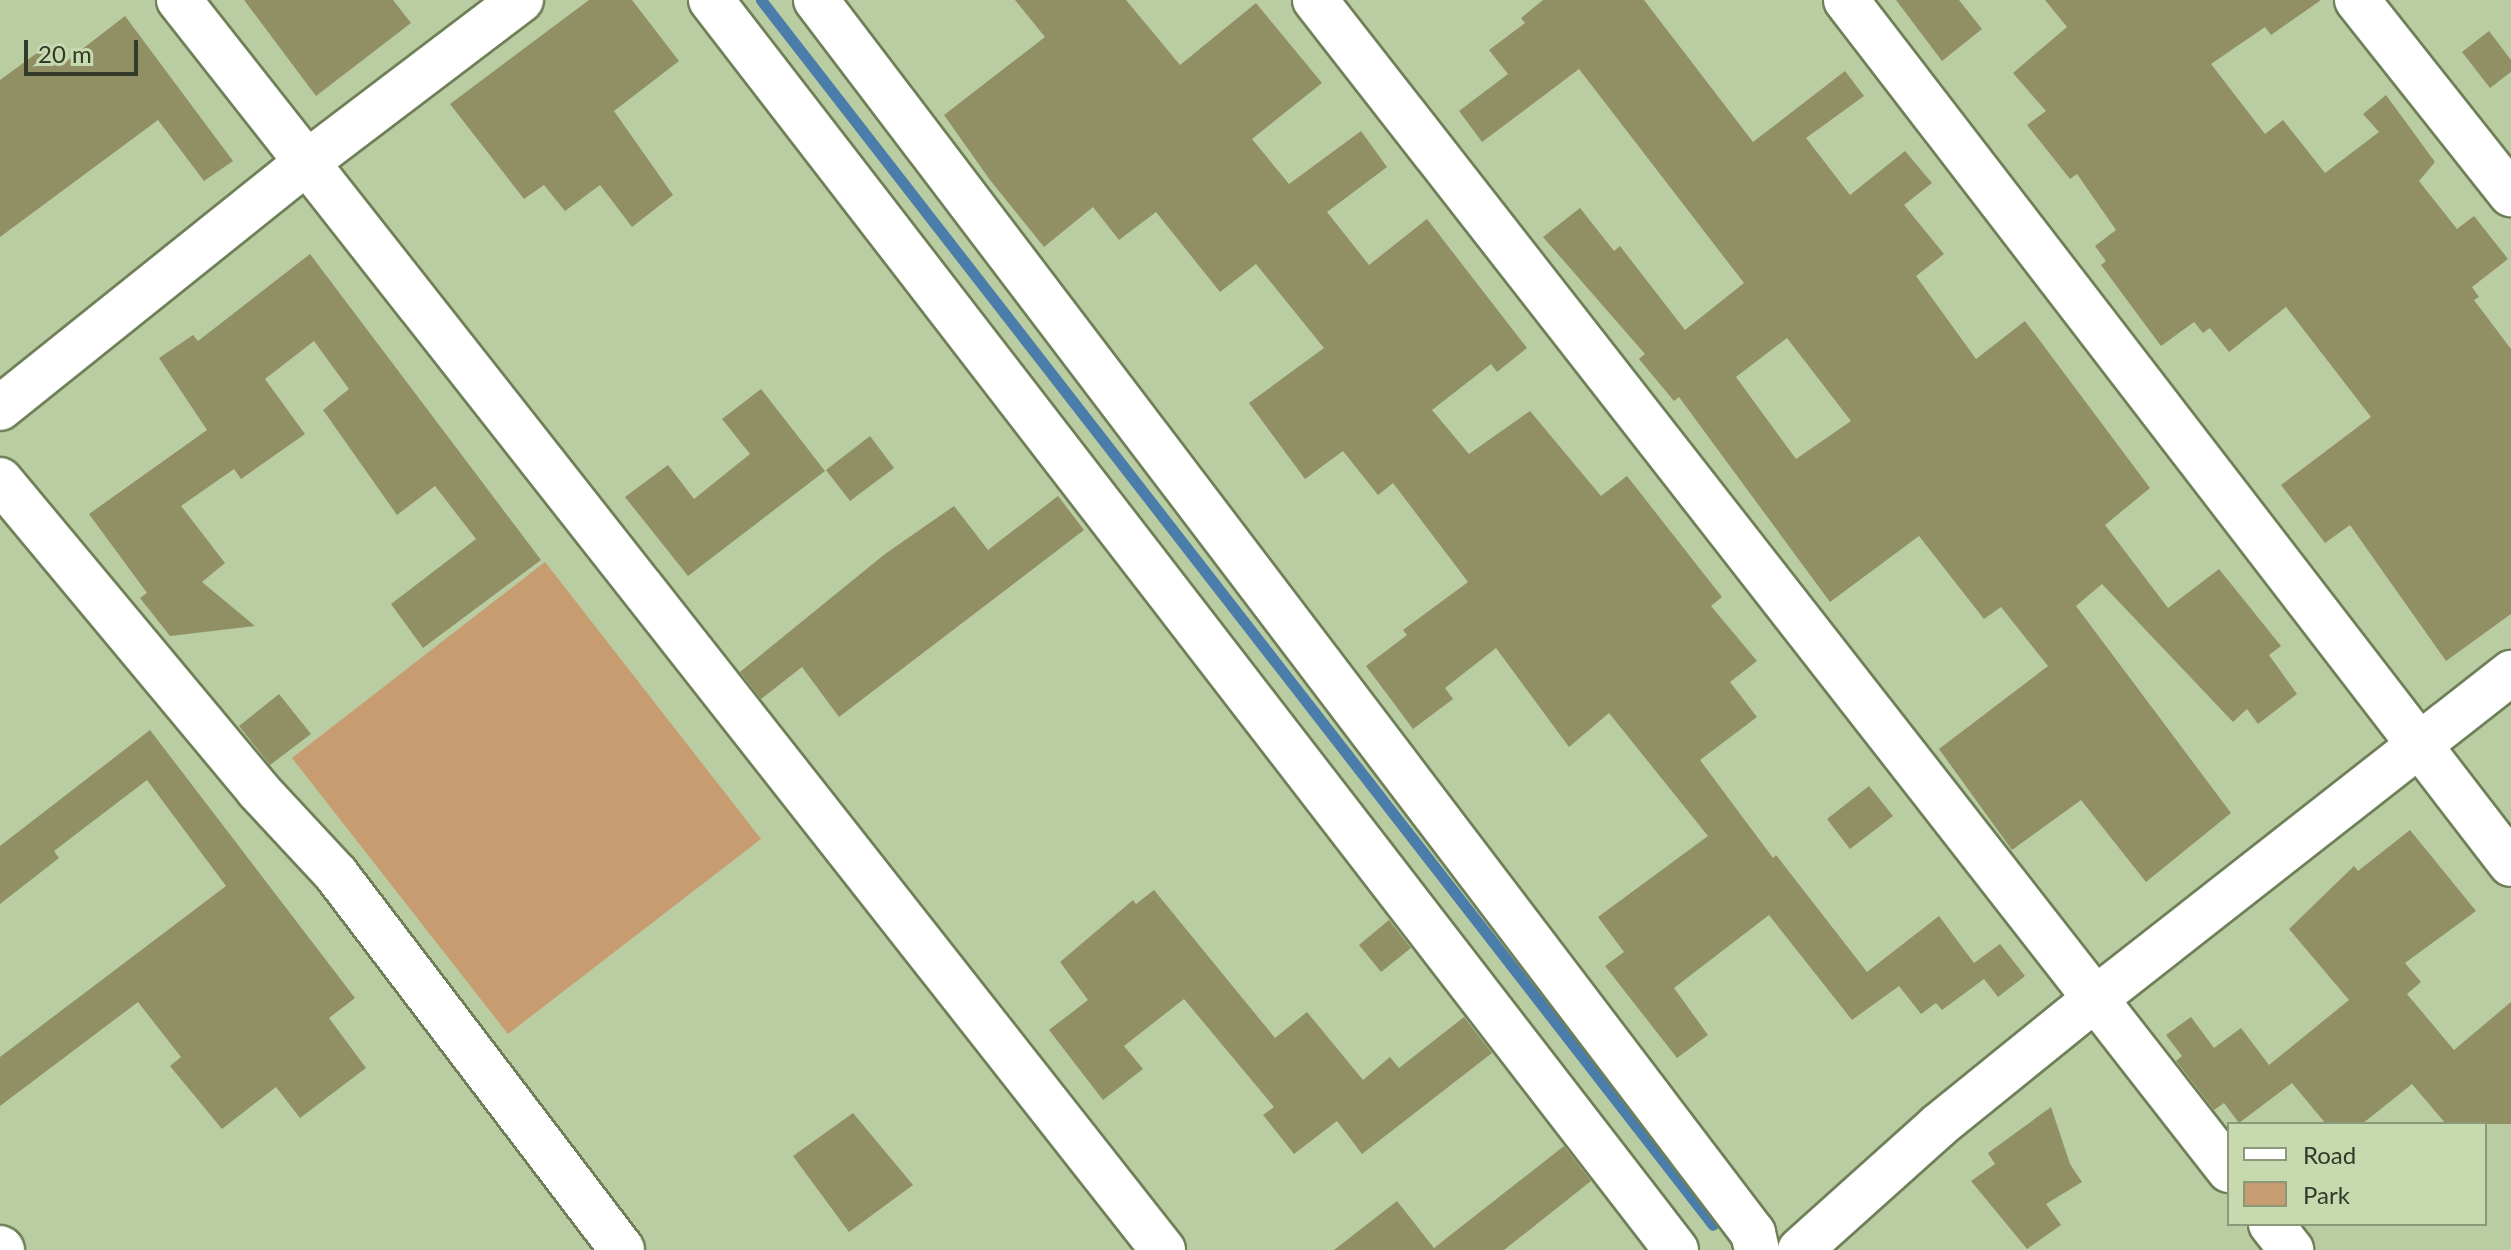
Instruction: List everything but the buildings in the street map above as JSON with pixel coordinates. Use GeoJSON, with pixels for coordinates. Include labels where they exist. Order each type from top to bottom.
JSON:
{"type":"FeatureCollection","features":[{"type":"Feature","properties":{"kind":"street"},"geometry":{"type":"LineString","coordinates":[[179,0],[1163,1250]]}},
{"type":"Feature","properties":{"kind":"street"},"geometry":{"type":"LineString","coordinates":[[0,408],[306,163],[521,0]]}},
{"type":"Feature","properties":{"kind":"street"},"geometry":{"type":"LineString","coordinates":[[711,0],[1676,1250]]}},
{"type":"Feature","properties":{"kind":"street"},"geometry":{"type":"LineString","coordinates":[[816,0],[1753,1233],[1757,1250]]}},
{"type":"Feature","properties":{"kind":"street"},"geometry":{"type":"LineString","coordinates":[[1315,0],[2227,1167]]}},
{"type":"Feature","properties":{"kind":"street"},"geometry":{"type":"LineString","coordinates":[[1846,0],[2511,864]]}},
{"type":"Feature","properties":{"kind":"street"},"geometry":{"type":"LineString","coordinates":[[2357,0],[2511,194]]}},
{"type":"Feature","properties":{"kind":"street"},"geometry":{"type":"LineString","coordinates":[[0,480],[258,790],[336,874],[622,1250]]}},
{"type":"Feature","properties":{"kind":"street"},"geometry":{"type":"LineString","coordinates":[[1800,1250],[1938,1126],[2417,743],[2511,673]]}},
{"type":"Feature","properties":{"kind":"street"},"geometry":{"type":"LineString","coordinates":[[2273,1226],[2291,1250]]}},
{"type":"Feature","properties":{"kind":"green space"},"geometry":{"type":"Polygon","coordinates":[[[545,562],[761,839],[508,1034],[292,758],[545,562]]]}},
{"type":"Feature","properties":{"kind":"waterway"},"geometry":{"type":"LineString","coordinates":[[761,0],[1713,1225]]}}]}
